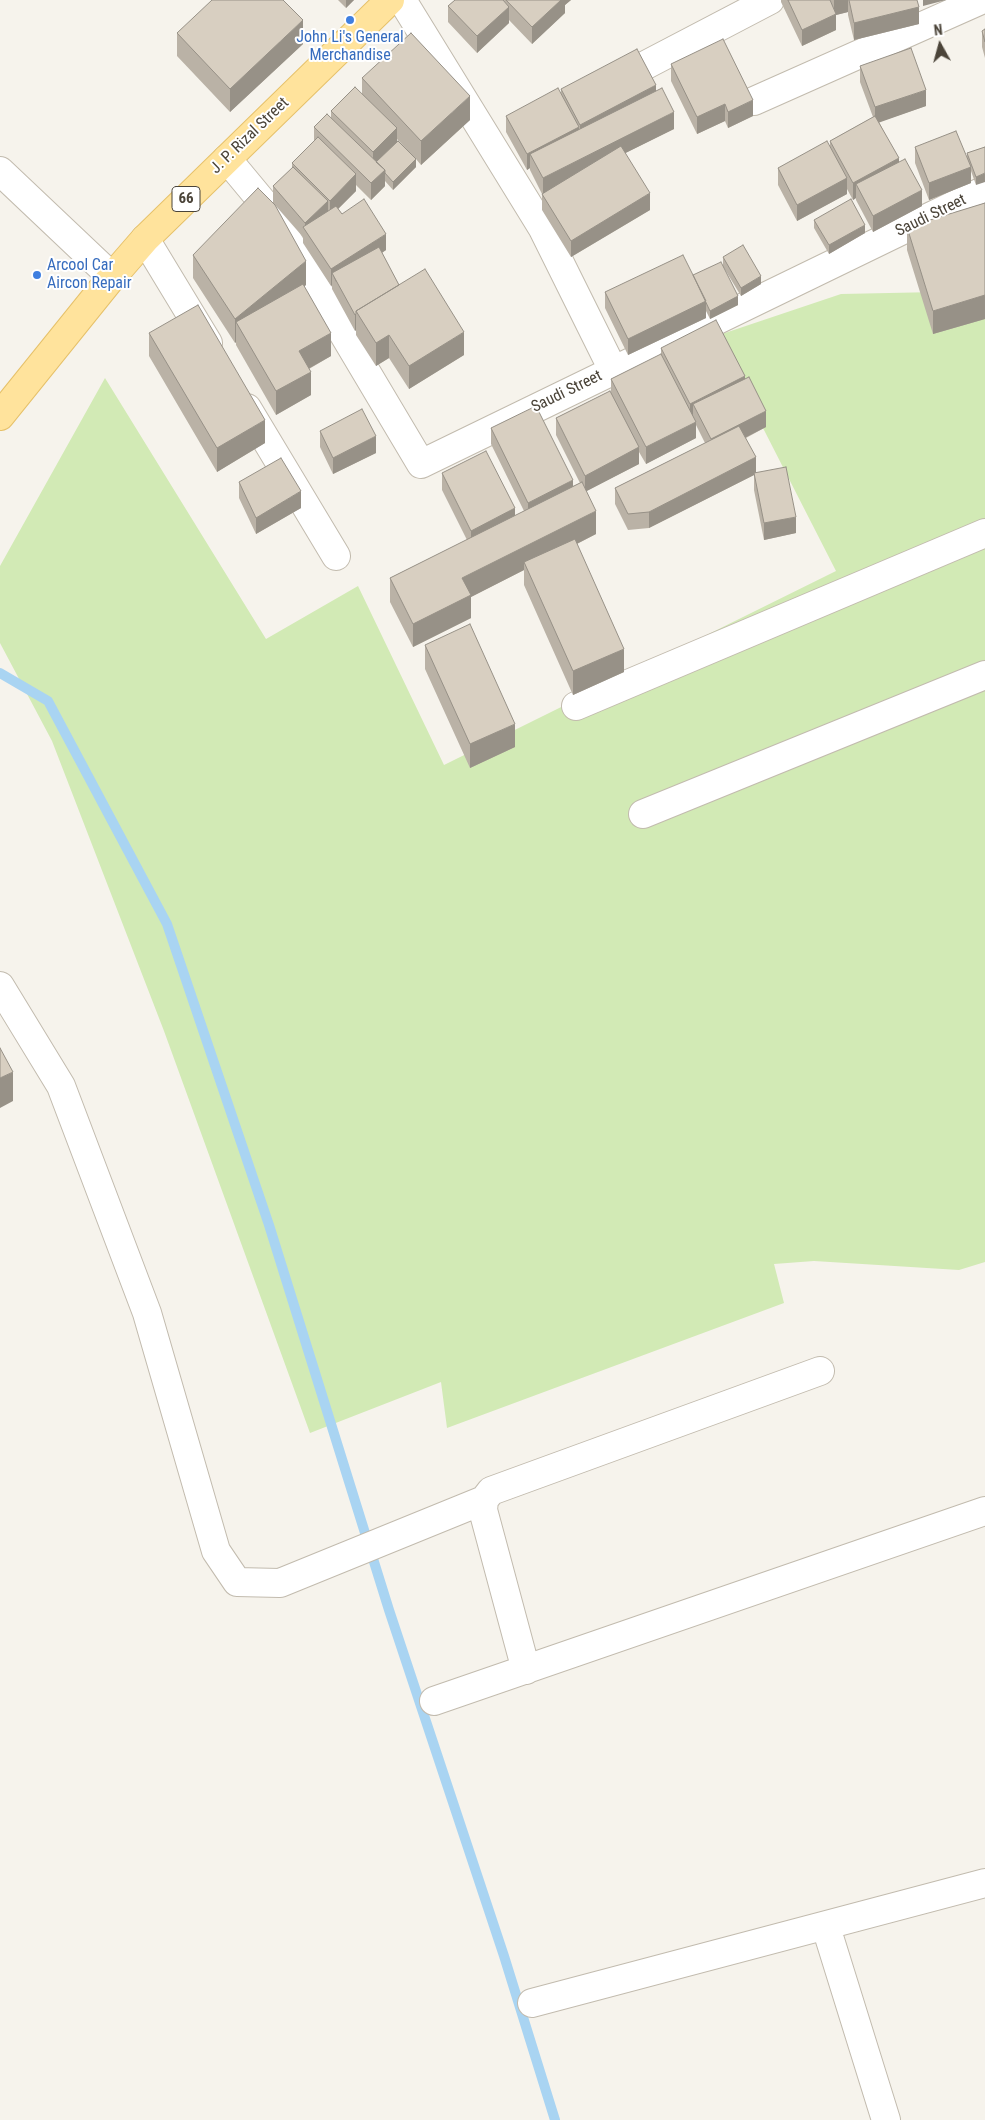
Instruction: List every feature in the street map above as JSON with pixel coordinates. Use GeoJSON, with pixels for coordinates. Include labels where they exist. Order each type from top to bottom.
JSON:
{"type":"FeatureCollection","features":[{"type":"Feature","properties":{"kind":"main road","name":"J. P. Rizal Street"},"geometry":{"type":"LineString","coordinates":[[0,416],[145,239],[390,0]]}},
{"type":"Feature","properties":{"kind":"street"},"geometry":{"type":"LineString","coordinates":[[402,0],[542,229],[613,370]]}},
{"type":"Feature","properties":{"kind":"street"},"geometry":{"type":"LineString","coordinates":[[640,68],[770,0]]}},
{"type":"Feature","properties":{"kind":"street"},"geometry":{"type":"LineString","coordinates":[[754,101],[981,0]]}},
{"type":"Feature","properties":{"kind":"street","name":"Saudi Street"},"geometry":{"type":"LineString","coordinates":[[227,159],[271,212],[420,464],[985,190]]}},
{"type":"Feature","properties":{"kind":"street"},"geometry":{"type":"LineString","coordinates":[[0,172],[112,277]]}},
{"type":"Feature","properties":{"kind":"street"},"geometry":{"type":"LineString","coordinates":[[145,239],[336,556]]}},
{"type":"Feature","properties":{"kind":"street"},"geometry":{"type":"LineString","coordinates":[[576,706],[985,533]]}},
{"type":"Feature","properties":{"kind":"street"},"geometry":{"type":"LineString","coordinates":[[644,814],[985,675]]}},
{"type":"Feature","properties":{"kind":"street"},"geometry":{"type":"LineString","coordinates":[[0,986],[61,1086],[147,1313],[216,1551],[237,1582],[280,1583],[484,1500],[491,1492],[820,1371]]}},
{"type":"Feature","properties":{"kind":"street"},"geometry":{"type":"LineString","coordinates":[[484,1500],[483,1510],[526,1670]]}},
{"type":"Feature","properties":{"kind":"street"},"geometry":{"type":"LineString","coordinates":[[434,1701],[985,1511]]}},
{"type":"Feature","properties":{"kind":"street"},"geometry":{"type":"LineString","coordinates":[[532,2003],[826,1927],[985,1883]]}},
{"type":"Feature","properties":{"kind":"street"},"geometry":{"type":"LineString","coordinates":[[826,1927],[886,2120]]}},
{"type":"Feature","properties":{"kind":"green space"},"geometry":{"type":"Polygon","coordinates":[[[985,291],[985,1262],[959,1270],[814,1261],[774,1264],[784,1303],[447,1428],[441,1382],[310,1433],[164,1031],[52,741],[0,643],[0,566],[105,378],[266,639],[358,586],[444,765],[836,571],[716,336],[841,294],[985,291]]]}},
{"type":"Feature","properties":{"kind":"building"},"geometry":{"type":"Polygon","coordinates":[[[212,0],[283,0],[303,20],[230,89],[177,33],[212,0]]]}},
{"type":"Feature","properties":{"kind":"building"},"geometry":{"type":"Polygon","coordinates":[[[455,0],[503,0],[509,7],[477,36],[448,6],[455,0]]]}},
{"type":"Feature","properties":{"kind":"building"},"geometry":{"type":"Polygon","coordinates":[[[506,0],[561,0],[532,27],[506,0]]]}},
{"type":"Feature","properties":{"kind":"building"},"geometry":{"type":"Polygon","coordinates":[[[788,0],[830,0],[836,14],[802,30],[788,0]]]}},
{"type":"Feature","properties":{"kind":"building"},"geometry":{"type":"Polygon","coordinates":[[[849,0],[917,0],[919,7],[854,23],[849,0]]]}},
{"type":"Feature","properties":{"kind":"building"},"geometry":{"type":"Polygon","coordinates":[[[985,29],[985,42],[982,31],[985,29]]]}},
{"type":"Feature","properties":{"kind":"building"},"geometry":{"type":"Polygon","coordinates":[[[411,33],[470,96],[421,141],[362,78],[411,33]]]}},
{"type":"Feature","properties":{"kind":"building"},"geometry":{"type":"Polygon","coordinates":[[[723,39],[753,100],[728,112],[725,104],[697,117],[671,64],[723,39]]]}},
{"type":"Feature","properties":{"kind":"building"},"geometry":{"type":"Polygon","coordinates":[[[911,48],[926,90],[875,107],[860,66],[911,48]]]}},
{"type":"Feature","properties":{"kind":"building"},"geometry":{"type":"Polygon","coordinates":[[[637,49],[656,85],[580,125],[561,89],[637,49]]]}},
{"type":"Feature","properties":{"kind":"building"},"geometry":{"type":"Polygon","coordinates":[[[355,87],[397,128],[373,152],[331,111],[355,87]]]}},
{"type":"Feature","properties":{"kind":"building"},"geometry":{"type":"Polygon","coordinates":[[[558,88],[579,127],[527,154],[506,116],[558,88]]]}},
{"type":"Feature","properties":{"kind":"building"},"geometry":{"type":"Polygon","coordinates":[[[662,88],[674,112],[543,178],[530,154],[662,88]]]}},
{"type":"Feature","properties":{"kind":"building"},"geometry":{"type":"Polygon","coordinates":[[[327,114],[385,170],[371,183],[314,127],[327,114]]]}},
{"type":"Feature","properties":{"kind":"building"},"geometry":{"type":"Polygon","coordinates":[[[875,116],[899,158],[853,183],[830,141],[875,116]]]}},
{"type":"Feature","properties":{"kind":"building"},"geometry":{"type":"Polygon","coordinates":[[[956,131],[971,167],[929,183],[915,147],[956,131]]]}},
{"type":"Feature","properties":{"kind":"building"},"geometry":{"type":"Polygon","coordinates":[[[318,137],[356,174],[330,201],[292,163],[318,137]]]}},
{"type":"Feature","properties":{"kind":"building"},"geometry":{"type":"Polygon","coordinates":[[[398,141],[416,159],[393,182],[385,173],[385,170],[376,162],[398,141]]]}},
{"type":"Feature","properties":{"kind":"building"},"geometry":{"type":"Polygon","coordinates":[[[827,141],[847,178],[797,205],[778,168],[827,141]]]}},
{"type":"Feature","properties":{"kind":"building"},"geometry":{"type":"Polygon","coordinates":[[[621,146],[650,193],[571,241],[542,194],[621,146]]]}},
{"type":"Feature","properties":{"kind":"building"},"geometry":{"type":"Polygon","coordinates":[[[985,147],[985,173],[976,177],[967,153],[985,147]]]}},
{"type":"Feature","properties":{"kind":"building"},"geometry":{"type":"Polygon","coordinates":[[[905,159],[922,190],[873,216],[856,184],[905,159]]]}},
{"type":"Feature","properties":{"kind":"building"},"geometry":{"type":"Polygon","coordinates":[[[293,167],[328,201],[305,223],[273,186],[293,167]]]}},
{"type":"Feature","properties":{"kind":"building"},"geometry":{"type":"Polygon","coordinates":[[[258,188],[275,205],[306,261],[235,319],[193,255],[258,188]]]}},
{"type":"Feature","properties":{"kind":"building"},"geometry":{"type":"Polygon","coordinates":[[[364,199],[386,234],[331,269],[303,227],[336,206],[342,214],[364,199]]]}},
{"type":"Feature","properties":{"kind":"building"},"geometry":{"type":"Polygon","coordinates":[[[851,199],[865,225],[829,245],[814,220],[851,199]]]}},
{"type":"Feature","properties":{"kind":"building"},"geometry":{"type":"Polygon","coordinates":[[[985,203],[985,295],[933,311],[907,227],[985,203]]]}},
{"type":"Feature","properties":{"kind":"building"},"geometry":{"type":"Polygon","coordinates":[[[743,245],[761,276],[741,288],[723,257],[743,245]]]}},
{"type":"Feature","properties":{"kind":"building"},"geometry":{"type":"Polygon","coordinates":[[[379,247],[399,285],[356,311],[355,315],[332,273],[379,247]]]}},
{"type":"Feature","properties":{"kind":"building"},"geometry":{"type":"Polygon","coordinates":[[[683,255],[706,301],[628,339],[605,292],[683,255]]]}},
{"type":"Feature","properties":{"kind":"building"},"geometry":{"type":"Polygon","coordinates":[[[721,262],[738,296],[710,311],[693,275],[721,262]]]}},
{"type":"Feature","properties":{"kind":"building"},"geometry":{"type":"Polygon","coordinates":[[[425,269],[464,332],[409,366],[389,335],[376,343],[356,311],[425,269]]]}},
{"type":"Feature","properties":{"kind":"building"},"geometry":{"type":"Polygon","coordinates":[[[303,284],[331,333],[299,351],[311,372],[276,391],[236,322],[303,284]]]}},
{"type":"Feature","properties":{"kind":"building"},"geometry":{"type":"Polygon","coordinates":[[[198,305],[265,420],[217,448],[149,333],[198,305]]]}},
{"type":"Feature","properties":{"kind":"building"},"geometry":{"type":"Polygon","coordinates":[[[716,320],[745,376],[690,404],[661,348],[716,320]]]}},
{"type":"Feature","properties":{"kind":"building"},"geometry":{"type":"Polygon","coordinates":[[[661,354],[696,422],[646,447],[611,379],[661,354]]]}},
{"type":"Feature","properties":{"kind":"building"},"geometry":{"type":"Polygon","coordinates":[[[749,377],[766,411],[711,439],[693,404],[749,377]]]}},
{"type":"Feature","properties":{"kind":"building"},"geometry":{"type":"Polygon","coordinates":[[[610,391],[639,447],[585,476],[556,418],[610,391]]]}},
{"type":"Feature","properties":{"kind":"building"},"geometry":{"type":"Polygon","coordinates":[[[536,406],[573,480],[528,503],[491,428],[536,406]]]}},
{"type":"Feature","properties":{"kind":"building"},"geometry":{"type":"Polygon","coordinates":[[[362,409],[376,436],[333,458],[320,431],[362,409]]]}},
{"type":"Feature","properties":{"kind":"building"},"geometry":{"type":"Polygon","coordinates":[[[739,426],[756,457],[649,512],[628,514],[615,488],[739,426]]]}},
{"type":"Feature","properties":{"kind":"building"},"geometry":{"type":"Polygon","coordinates":[[[486,451],[515,508],[471,531],[442,473],[486,451]]]}},
{"type":"Feature","properties":{"kind":"building"},"geometry":{"type":"Polygon","coordinates":[[[281,458],[301,491],[256,518],[239,482],[281,458]]]}},
{"type":"Feature","properties":{"kind":"building"},"geometry":{"type":"Polygon","coordinates":[[[786,467],[796,517],[764,523],[754,473],[786,467]]]}},
{"type":"Feature","properties":{"kind":"building"},"geometry":{"type":"Polygon","coordinates":[[[582,482],[596,511],[462,578],[471,595],[413,624],[390,578],[582,482]]]}},
{"type":"Feature","properties":{"kind":"building"},"geometry":{"type":"Polygon","coordinates":[[[575,539],[624,649],[573,671],[524,562],[575,539]]]}},
{"type":"Feature","properties":{"kind":"building"},"geometry":{"type":"Polygon","coordinates":[[[470,624],[515,724],[470,744],[425,645],[470,624]]]}},
{"type":"Feature","properties":{"kind":"building"},"geometry":{"type":"Polygon","coordinates":[[[0,1048],[13,1072],[0,1078],[0,1048]]]}},
{"type":"Feature","properties":{"kind":"waterway"},"geometry":{"type":"LineString","coordinates":[[0,673],[48,701],[167,924],[269,1225],[389,1610],[504,1956],[555,2120]]}},
{"type":"Feature","properties":{"kind":"place","name":"John Li's General Merchandise"},"geometry":{"type":"Point","coordinates":[350,20]}},
{"type":"Feature","properties":{"kind":"place","name":"Arcool Car Aircon Repair"},"geometry":{"type":"Point","coordinates":[37,275]}}]}
